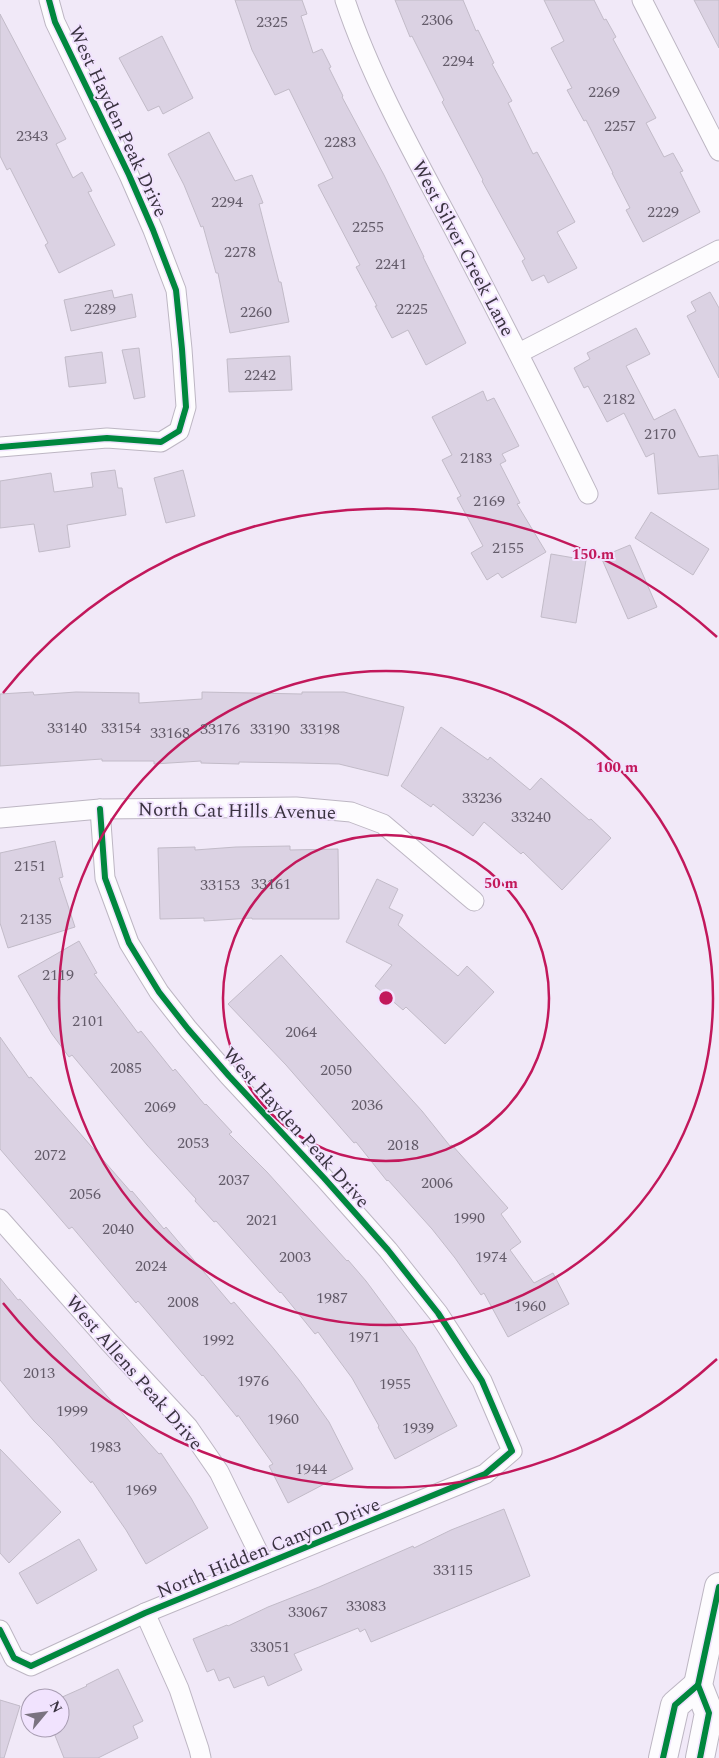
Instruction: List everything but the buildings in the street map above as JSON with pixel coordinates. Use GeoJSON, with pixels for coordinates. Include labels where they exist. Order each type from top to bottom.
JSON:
{"type":"FeatureCollection","features":[{"type":"Feature","properties":{"kind":"main road"},"geometry":{"type":"LineString","coordinates":[[700,1758],[709,1713],[698,1685],[719,1586]]}},
{"type":"Feature","properties":{"kind":"main road"},"geometry":{"type":"LineString","coordinates":[[663,1758],[675,1705],[698,1685]]}},
{"type":"Feature","properties":{"kind":"street","name":"West Hayden Peak Drive"},"geometry":{"type":"LineString","coordinates":[[0,447],[107,438],[161,442],[179,431],[186,406],[176,290],[141,203],[55,22],[48,0]]}},
{"type":"Feature","properties":{"kind":"street","name":"West Silver Creek Lane"},"geometry":{"type":"LineString","coordinates":[[345,0],[355,29],[404,136],[519,353],[588,494]]}},
{"type":"Feature","properties":{"kind":"street"},"geometry":{"type":"LineString","coordinates":[[642,0],[719,151]]}},
{"type":"Feature","properties":{"kind":"street"},"geometry":{"type":"LineString","coordinates":[[519,353],[719,250]]}},
{"type":"Feature","properties":{"kind":"street","name":"North Cat Hills Avenue"},"geometry":{"type":"LineString","coordinates":[[0,818],[100,808],[296,807],[352,812],[382,824],[474,901]]}},
{"type":"Feature","properties":{"kind":"street","name":"West Hayden Peak Drive"},"geometry":{"type":"LineString","coordinates":[[100,808],[105,878],[128,943],[159,992],[229,1076],[388,1250],[438,1313],[482,1381],[512,1451]]}},
{"type":"Feature","properties":{"kind":"street","name":"West Allens Peak Drive"},"geometry":{"type":"LineString","coordinates":[[0,1219],[102,1335],[188,1427],[219,1472],[264,1564]]}},
{"type":"Feature","properties":{"kind":"street","name":"North Hidden Canyon Drive"},"geometry":{"type":"LineString","coordinates":[[0,1630],[14,1658],[32,1666],[145,1613],[485,1474],[512,1451]]}},
{"type":"Feature","properties":{"kind":"street"},"geometry":{"type":"LineString","coordinates":[[145,1613],[178,1689],[201,1758]]}},
{"type":"Feature","properties":{"kind":"cycle path"},"geometry":{"type":"LineString","coordinates":[[0,447],[107,438],[161,442],[179,431],[186,407],[176,290],[129,175],[55,22],[49,0]]}},
{"type":"Feature","properties":{"kind":"cycle path"},"geometry":{"type":"LineString","coordinates":[[0,1630],[14,1658],[31,1666],[145,1613],[485,1474],[512,1451],[482,1381],[438,1313],[388,1250],[229,1076],[159,992],[129,943],[105,878],[100,809]]}},
{"type":"Feature","properties":{"kind":"cycle path"},"geometry":{"type":"LineString","coordinates":[[700,1758],[709,1713],[698,1685],[719,1587]]}},
{"type":"Feature","properties":{"kind":"cycle path"},"geometry":{"type":"LineString","coordinates":[[663,1758],[675,1705],[698,1685]]}}]}
